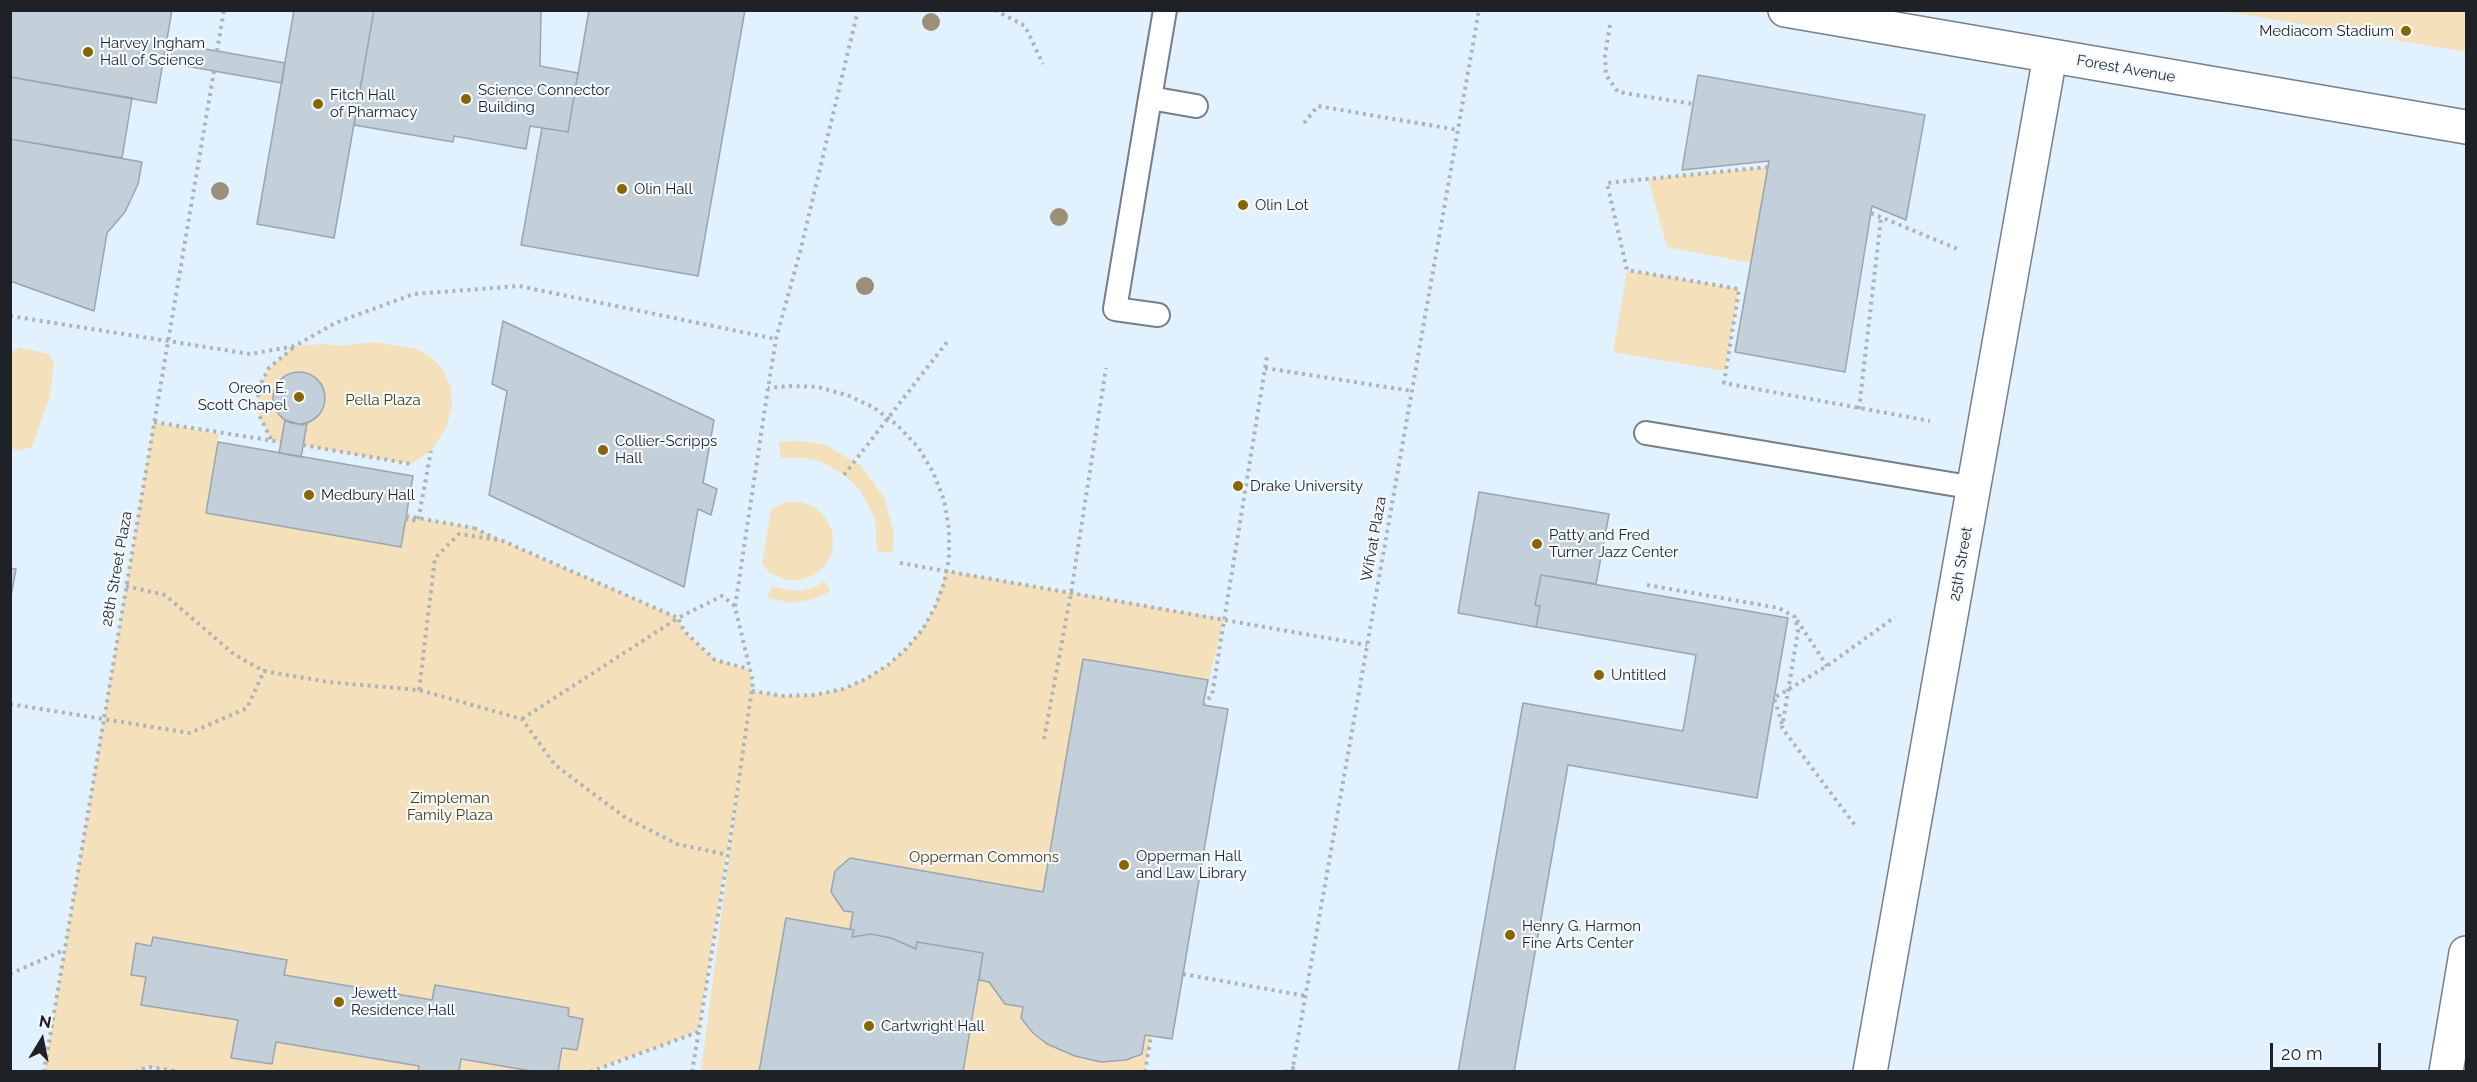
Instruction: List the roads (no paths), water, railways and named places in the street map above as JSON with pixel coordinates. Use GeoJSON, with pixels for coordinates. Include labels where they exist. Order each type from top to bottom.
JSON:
{"type":"FeatureCollection","features":[{"type":"Feature","properties":{"kind":"street","name":"Forest Avenue"},"geometry":{"type":"LineString","coordinates":[[1785,10],[2466,127]]}},
{"type":"Feature","properties":{"kind":"street","name":"25th Street"},"geometry":{"type":"LineString","coordinates":[[1870,1071],[2050,56]]}},
{"type":"Feature","properties":{"kind":"street"},"geometry":{"type":"LineString","coordinates":[[2446,1071],[2466,953]]}},
{"type":"Feature","properties":{"kind":"lane"},"geometry":{"type":"LineString","coordinates":[[1158,315],[1115,309],[1165,10]]}},
{"type":"Feature","properties":{"kind":"lane"},"geometry":{"type":"LineString","coordinates":[[1150,98],[1196,106]]}},
{"type":"Feature","properties":{"kind":"lane"},"geometry":{"type":"LineString","coordinates":[[1646,433],[1975,488]]}},
{"type":"Feature","properties":{"kind":"place","name":"Mediacom Stadium"},"geometry":{"type":"Point","coordinates":[2406,31]}},
{"type":"Feature","properties":{"kind":"place","name":"Harvey Ingham Hall of Science"},"geometry":{"type":"Point","coordinates":[88,52]}},
{"type":"Feature","properties":{"kind":"place","name":"Science Connector Building"},"geometry":{"type":"Point","coordinates":[466,99]}},
{"type":"Feature","properties":{"kind":"place","name":"Fitch Hall of Pharmacy"},"geometry":{"type":"Point","coordinates":[318,104]}},
{"type":"Feature","properties":{"kind":"place","name":"Olin Hall"},"geometry":{"type":"Point","coordinates":[622,189]}},
{"type":"Feature","properties":{"kind":"place","name":"Olin Lot"},"geometry":{"type":"Point","coordinates":[1243,205]}},
{"type":"Feature","properties":{"kind":"place","name":"Oreon E. Scott Chapel"},"geometry":{"type":"Point","coordinates":[299,397]}},
{"type":"Feature","properties":{"kind":"place","name":"Collier-Scripps Hall"},"geometry":{"type":"Point","coordinates":[603,450]}},
{"type":"Feature","properties":{"kind":"place","name":"Drake University"},"geometry":{"type":"Point","coordinates":[1238,486]}},
{"type":"Feature","properties":{"kind":"place","name":"Medbury Hall"},"geometry":{"type":"Point","coordinates":[309,495]}},
{"type":"Feature","properties":{"kind":"place","name":"Patty and Fred Turner Jazz Center"},"geometry":{"type":"Point","coordinates":[1537,544]}},
{"type":"Feature","properties":{"kind":"place","name":"Untitled"},"geometry":{"type":"Point","coordinates":[1599,675]}},
{"type":"Feature","properties":{"kind":"place","name":"Opperman Hall and Law Library"},"geometry":{"type":"Point","coordinates":[1124,865]}},
{"type":"Feature","properties":{"kind":"place","name":"Henry G. Harmon Fine Arts Center"},"geometry":{"type":"Point","coordinates":[1510,935]}},
{"type":"Feature","properties":{"kind":"place","name":"Jewett Residence Hall"},"geometry":{"type":"Point","coordinates":[339,1002]}},
{"type":"Feature","properties":{"kind":"place","name":"Cartwright Hall"},"geometry":{"type":"Point","coordinates":[869,1026]}},
{"type":"Feature","properties":{"kind":"park label","name":"Pella Plaza"},"geometry":{"type":"Point","coordinates":[383,400]}},
{"type":"Feature","properties":{"kind":"park label","name":"Zimpleman Family Plaza"},"geometry":{"type":"Point","coordinates":[450,806]}},
{"type":"Feature","properties":{"kind":"park label","name":"Opperman Commons"},"geometry":{"type":"Point","coordinates":[984,857]}}]}
